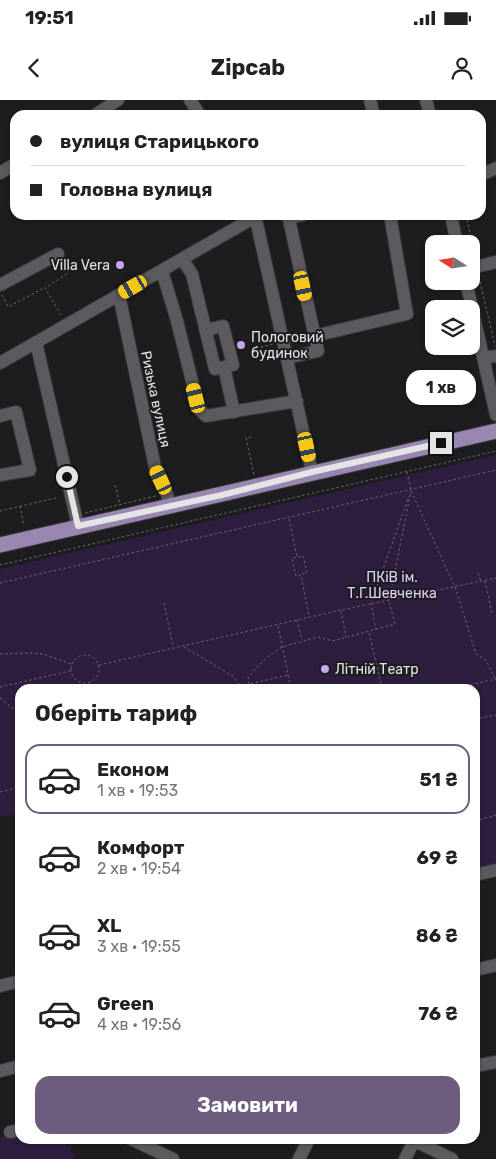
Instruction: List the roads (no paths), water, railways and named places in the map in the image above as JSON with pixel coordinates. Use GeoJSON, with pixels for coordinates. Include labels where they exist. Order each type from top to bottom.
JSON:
{"type":"FeatureCollection","features":[{"type":"Feature","properties":{"kind":"main road"},"geometry":{"type":"LineString","coordinates":[[0,545],[496,431]]}},
{"type":"Feature","properties":{"kind":"street"},"geometry":{"type":"LineString","coordinates":[[102,110],[118,100]]}},
{"type":"Feature","properties":{"kind":"street"},"geometry":{"type":"LineString","coordinates":[[0,363],[248,220]]}},
{"type":"Feature","properties":{"kind":"street"},"geometry":{"type":"LineString","coordinates":[[256,220],[312,472]]}},
{"type":"Feature","properties":{"kind":"street"},"geometry":{"type":"LineString","coordinates":[[287,358],[318,350],[289,220]]}},
{"type":"Feature","properties":{"kind":"street"},"geometry":{"type":"LineString","coordinates":[[314,336],[407,314],[391,220]]}},
{"type":"Feature","properties":{"kind":"street"},"geometry":{"type":"LineString","coordinates":[[452,220],[455,235]]}},
{"type":"Feature","properties":{"kind":"street"},"geometry":{"type":"LineString","coordinates":[[0,285],[58,254]]}},
{"type":"Feature","properties":{"kind":"street"},"geometry":{"type":"LineString","coordinates":[[182,259],[192,274],[215,369],[233,365],[223,326],[206,330]]}},
{"type":"Feature","properties":{"kind":"street"},"geometry":{"type":"LineString","coordinates":[[480,266],[496,262]]}},
{"type":"Feature","properties":{"kind":"street"},"geometry":{"type":"LineString","coordinates":[[162,271],[177,321],[199,409],[206,416],[297,401]]}},
{"type":"Feature","properties":{"kind":"street"},"geometry":{"type":"LineString","coordinates":[[469,290],[490,357],[496,415]]}},
{"type":"Feature","properties":{"kind":"street","name":"Ризька вулиця"},"geometry":{"type":"LineString","coordinates":[[118,295],[155,467],[167,494],[169,506]]}},
{"type":"Feature","properties":{"kind":"street"},"geometry":{"type":"LineString","coordinates":[[36,342],[50,385],[78,526]]}},
{"type":"Feature","properties":{"kind":"street"},"geometry":{"type":"LineString","coordinates":[[224,367],[234,412]]}},
{"type":"Feature","properties":{"kind":"street"},"geometry":{"type":"LineString","coordinates":[[0,416],[16,412],[30,470],[0,475]]}},
{"type":"Feature","properties":{"kind":"street"},"geometry":{"type":"LineString","coordinates":[[480,874],[496,870]]}},
{"type":"Feature","properties":{"kind":"street"},"geometry":{"type":"LineString","coordinates":[[480,969],[496,966]]}},
{"type":"Feature","properties":{"kind":"street"},"geometry":{"type":"LineString","coordinates":[[0,986],[15,982]]}},
{"type":"Feature","properties":{"kind":"street"},"geometry":{"type":"LineString","coordinates":[[480,1065],[496,1062]]}},
{"type":"Feature","properties":{"kind":"street"},"geometry":{"type":"LineString","coordinates":[[0,1071],[15,1067]]}},
{"type":"Feature","properties":{"kind":"street"},"geometry":{"type":"LineString","coordinates":[[142,1144],[173,1159]]}},
{"type":"Feature","properties":{"kind":"street"},"geometry":{"type":"LineString","coordinates":[[299,1159],[306,1144]]}},
{"type":"Feature","properties":{"kind":"street"},"geometry":{"type":"LineString","coordinates":[[405,1159],[411,1144]]}},
{"type":"Feature","properties":{"kind":"street"},"geometry":{"type":"LineString","coordinates":[[421,1144],[452,1159]]}},
{"type":"Feature","properties":{"kind":"place","name":"Villa Vera"},"geometry":{"type":"Point","coordinates":[120,265]}},
{"type":"Feature","properties":{"kind":"place","name":"Пологовий будинок"},"geometry":{"type":"Point","coordinates":[241,345]}},
{"type":"Feature","properties":{"kind":"place","name":"Літній Театр"},"geometry":{"type":"Point","coordinates":[325,669]}},
{"type":"Feature","properties":{"kind":"park label","name":"ПКіВ ім. Т.Г.Шевченка"},"geometry":{"type":"Point","coordinates":[392,586]}}]}
